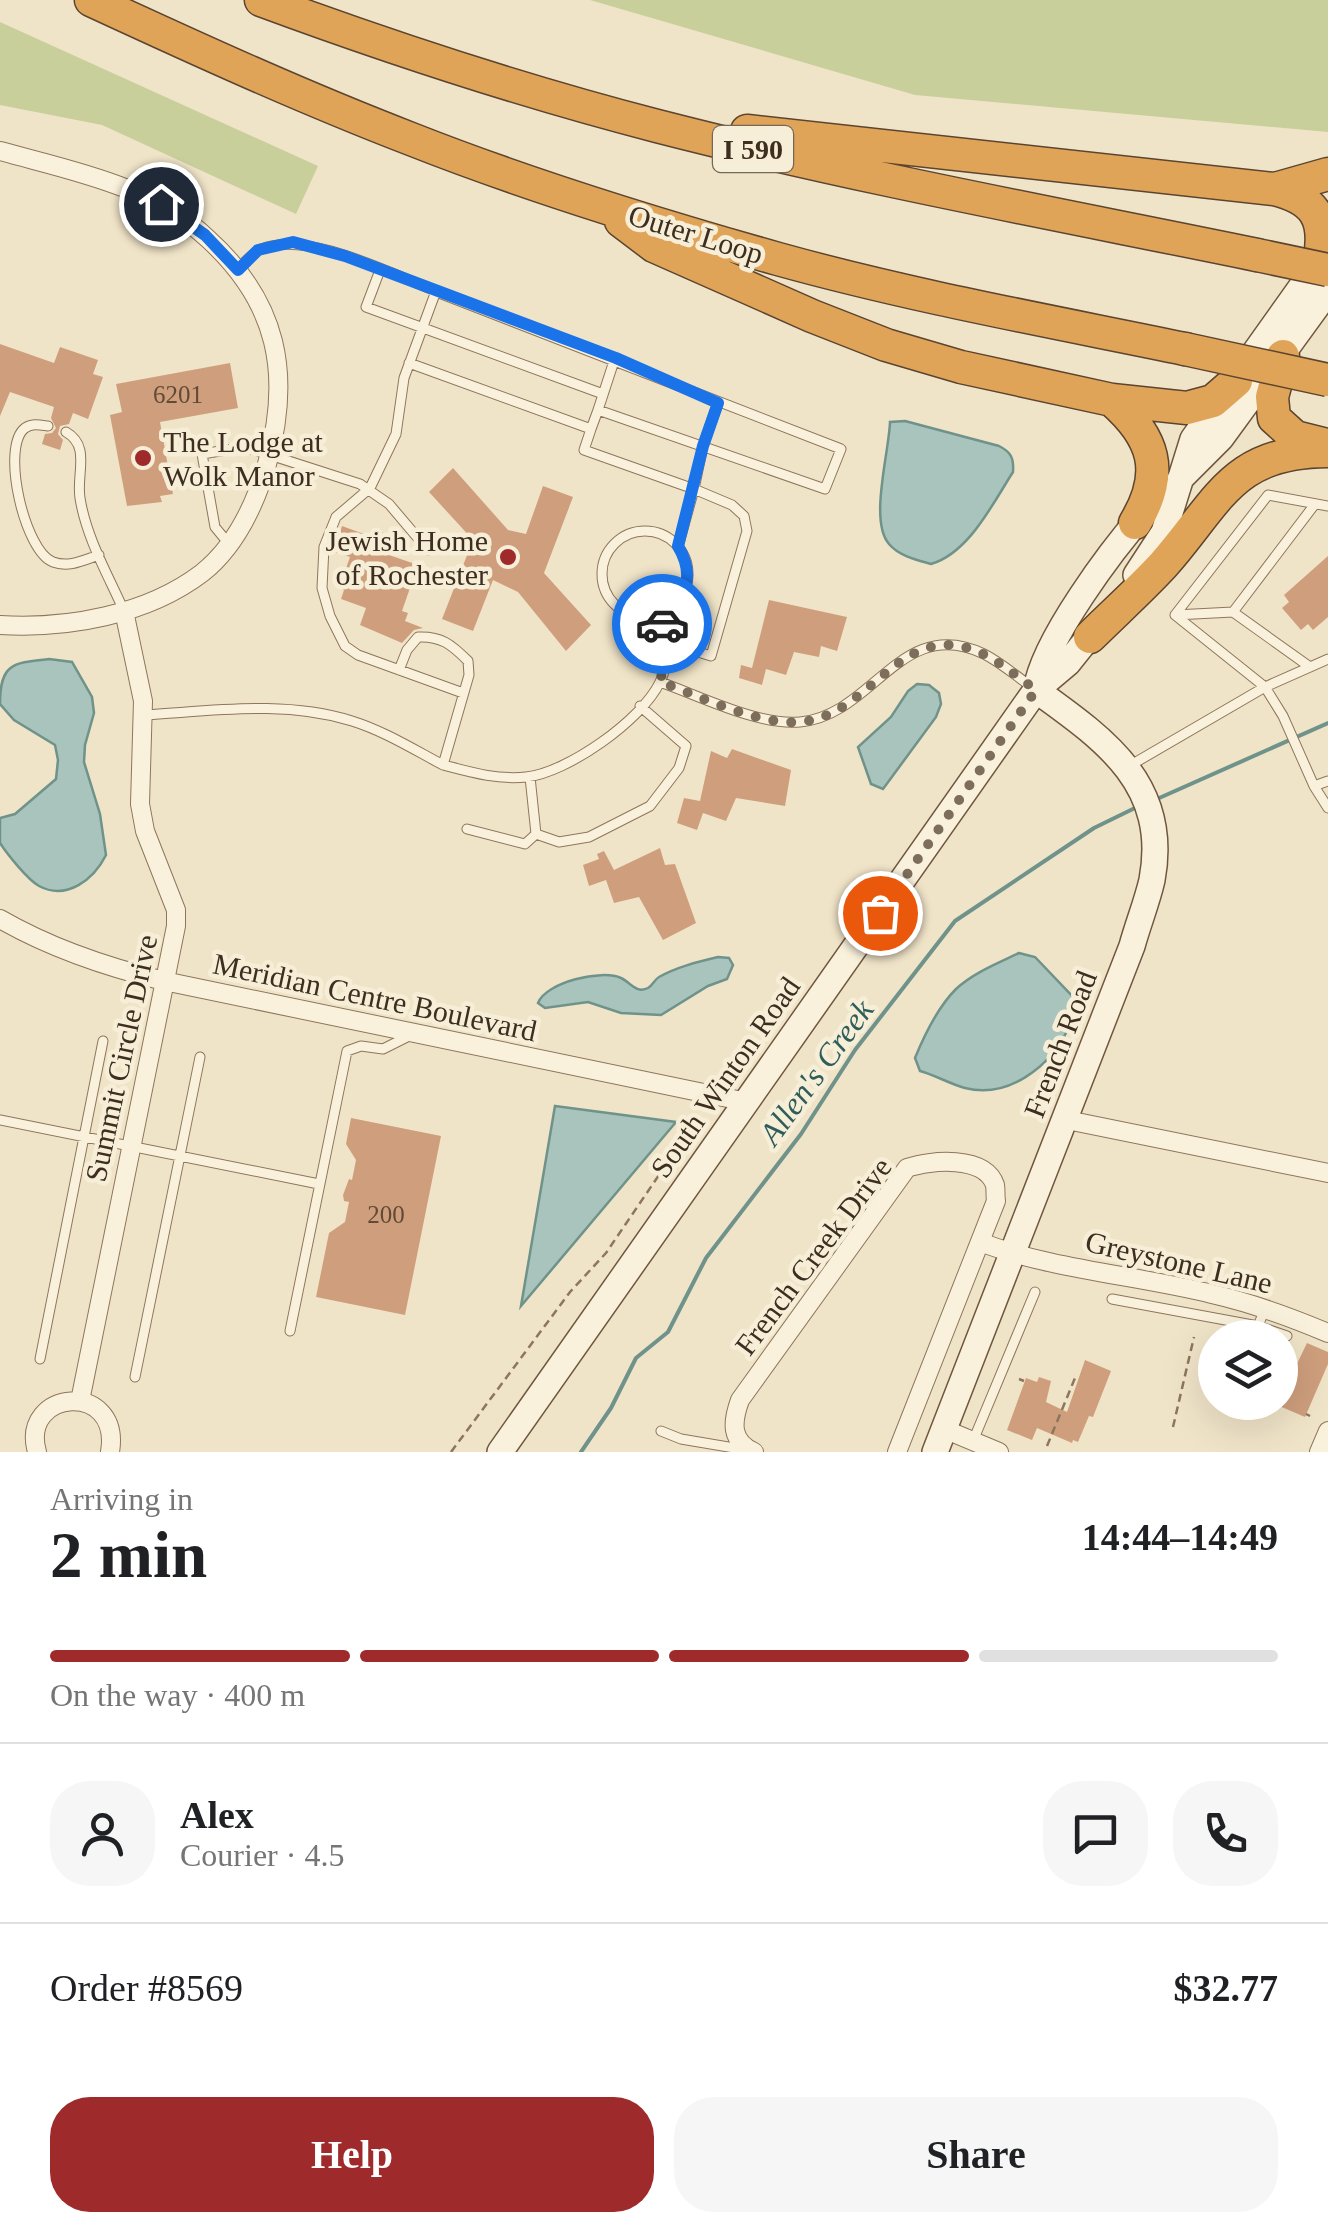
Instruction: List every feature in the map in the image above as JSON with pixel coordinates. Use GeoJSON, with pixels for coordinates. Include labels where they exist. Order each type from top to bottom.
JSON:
{"type":"FeatureCollection","features":[{"type":"Feature","properties":{"kind":"highway","name":"Outer Loop"},"geometry":{"type":"LineString","coordinates":[[91,0],[250,74],[414,141],[601,206],[781,260],[1328,380]]}},
{"type":"Feature","properties":{"kind":"highway","name":"I 590"},"geometry":{"type":"LineString","coordinates":[[260,0],[414,56],[656,126],[823,166],[1326,268]]}},
{"type":"Feature","properties":{"kind":"highway"},"geometry":{"type":"LineString","coordinates":[[656,126],[772,132],[1274,189],[1299,195],[1319,214],[1326,235],[1326,268]]}},
{"type":"Feature","properties":{"kind":"highway"},"geometry":{"type":"LineString","coordinates":[[1274,189],[1328,174]]}},
{"type":"Feature","properties":{"kind":"highway"},"geometry":{"type":"LineString","coordinates":[[601,206],[654,246],[849,331],[961,368],[1112,400],[1194,408],[1213,401],[1236,382]]}},
{"type":"Feature","properties":{"kind":"highway"},"geometry":{"type":"LineString","coordinates":[[1284,356],[1273,390],[1274,418],[1295,436],[1328,448]]}},
{"type":"Feature","properties":{"kind":"highway"},"geometry":{"type":"LineString","coordinates":[[1112,400],[1140,426],[1150,452],[1150,488],[1135,523]]}},
{"type":"Feature","properties":{"kind":"highway"},"geometry":{"type":"LineString","coordinates":[[1090,637],[1163,564],[1214,499],[1241,473],[1295,451],[1328,448]]}},
{"type":"Feature","properties":{"kind":"main road","name":"South Winton Road"},"geometry":{"type":"LineString","coordinates":[[1036,690],[1051,646],[1135,523],[1218,442],[1284,356],[1326,268]]}},
{"type":"Feature","properties":{"kind":"main road","name":"South Winton Road"},"geometry":{"type":"LineString","coordinates":[[500,1452],[1036,690],[1058,674],[1090,637],[1158,544],[1193,438],[1326,268]]}},
{"type":"Feature","properties":{"kind":"main road","name":"French Road"},"geometry":{"type":"LineString","coordinates":[[939,1446],[1132,946],[1151,883],[1154,843],[1149,808],[1132,772],[1080,722],[1036,690]]}},
{"type":"Feature","properties":{"kind":"street"},"geometry":{"type":"LineString","coordinates":[[0,151],[134,191],[186,220],[238,270],[265,316],[277,351],[280,397],[269,456],[252,506],[229,544],[190,581],[124,611],[45,624],[0,624]]}},
{"type":"Feature","properties":{"kind":"street","name":"Summit Circle Drive"},"geometry":{"type":"LineString","coordinates":[[80,1401],[176,926],[176,910],[142,818],[143,716],[124,611]]}},
{"type":"Feature","properties":{"kind":"street","name":"Meridian Centre Boulevard"},"geometry":{"type":"LineString","coordinates":[[0,919],[94,963],[164,981],[747,1102]]}},
{"type":"Feature","properties":{"kind":"street"},"geometry":{"type":"LineString","coordinates":[[1066,1120],[1328,1173]]}},
{"type":"Feature","properties":{"kind":"street","name":"French Creek Drive"},"geometry":{"type":"LineString","coordinates":[[751,1451],[737,1440],[734,1432],[740,1400],[907,1168],[958,1163],[986,1172],[994,1184],[996,1201],[900,1443],[939,1446],[973,1441],[999,1452]]}},
{"type":"Feature","properties":{"kind":"street"},"geometry":{"type":"LineString","coordinates":[[980,1242],[1014,1255]]}},
{"type":"Feature","properties":{"kind":"street","name":"Greystone Lane"},"geometry":{"type":"LineString","coordinates":[[1014,1255],[1212,1294],[1262,1317],[1328,1333]]}},
{"type":"Feature","properties":{"kind":"street"},"geometry":{"type":"LineString","coordinates":[[37,1452],[35,1432],[46,1411],[56,1404],[80,1401],[93,1406],[110,1426],[110,1452]]}},
{"type":"Feature","properties":{"kind":"street"},"geometry":{"type":"LineString","coordinates":[[1319,1452],[1328,1432]]}},
{"type":"Feature","properties":{"kind":"lane"},"geometry":{"type":"LineString","coordinates":[[238,270],[258,250],[293,242],[380,270],[616,358],[718,403],[841,449],[824,489],[598,410]]}},
{"type":"Feature","properties":{"kind":"lane"},"geometry":{"type":"LineString","coordinates":[[380,270],[366,307],[603,394]]}},
{"type":"Feature","properties":{"kind":"lane"},"geometry":{"type":"LineString","coordinates":[[434,290],[404,378],[396,434],[370,488],[336,517],[324,547],[322,588],[330,616],[346,646],[358,655],[463,693]]}},
{"type":"Feature","properties":{"kind":"lane"},"geometry":{"type":"LineString","coordinates":[[616,358],[584,450],[694,490],[732,506],[744,516],[746,532],[712,656],[669,643]]}},
{"type":"Feature","properties":{"kind":"lane"},"geometry":{"type":"LineString","coordinates":[[410,363],[591,429]]}},
{"type":"Feature","properties":{"kind":"lane"},"geometry":{"type":"LineString","coordinates":[[678,546],[718,403]]}},
{"type":"Feature","properties":{"kind":"lane"},"geometry":{"type":"LineString","coordinates":[[48,426],[34,424],[25,428],[14,443],[16,488],[24,517],[39,551],[48,560],[72,565],[98,555]]}},
{"type":"Feature","properties":{"kind":"lane"},"geometry":{"type":"LineString","coordinates":[[66,432],[75,437],[81,450],[80,500],[98,555],[124,611]]}},
{"type":"Feature","properties":{"kind":"lane"},"geometry":{"type":"LineString","coordinates":[[229,544],[216,528],[202,454],[245,447],[370,488],[428,550]]}},
{"type":"Feature","properties":{"kind":"lane"},"geometry":{"type":"LineString","coordinates":[[1175,614],[1268,495],[1328,506]]}},
{"type":"Feature","properties":{"kind":"lane"},"geometry":{"type":"LineString","coordinates":[[1233,612],[1315,504]]}},
{"type":"Feature","properties":{"kind":"lane"},"geometry":{"type":"LineString","coordinates":[[654,532],[678,546],[686,559],[687,586],[681,599],[659,616],[630,616],[617,608],[602,584],[601,570],[613,544],[625,535],[654,532]]}},
{"type":"Feature","properties":{"kind":"lane"},"geometry":{"type":"LineString","coordinates":[[1175,614],[1233,612],[1310,667]]}},
{"type":"Feature","properties":{"kind":"lane"},"geometry":{"type":"LineString","coordinates":[[1175,614],[1265,687],[1328,808]]}},
{"type":"Feature","properties":{"kind":"lane"},"geometry":{"type":"LineString","coordinates":[[143,716],[267,708],[315,712],[398,740],[442,766],[497,778],[530,777],[571,763],[595,748],[660,682],[669,643],[659,616]]}},
{"type":"Feature","properties":{"kind":"lane"},"geometry":{"type":"LineString","coordinates":[[399,670],[407,650],[418,637],[449,642],[468,661],[468,675],[442,766]]}},
{"type":"Feature","properties":{"kind":"lane"},"geometry":{"type":"LineString","coordinates":[[660,682],[757,716],[798,722],[825,718],[846,707],[905,656],[922,648],[956,646],[986,655],[1036,690]]}},
{"type":"Feature","properties":{"kind":"lane"},"geometry":{"type":"LineString","coordinates":[[1132,772],[1265,687],[1328,659]]}},
{"type":"Feature","properties":{"kind":"lane"},"geometry":{"type":"LineString","coordinates":[[536,834],[559,842],[589,837],[650,806],[678,768],[686,746],[640,706]]}},
{"type":"Feature","properties":{"kind":"lane"},"geometry":{"type":"LineString","coordinates":[[530,777],[536,834]]}},
{"type":"Feature","properties":{"kind":"lane"},"geometry":{"type":"LineString","coordinates":[[1314,786],[1328,781]]}},
{"type":"Feature","properties":{"kind":"lane"},"geometry":{"type":"LineString","coordinates":[[467,829],[525,844],[536,834]]}},
{"type":"Feature","properties":{"kind":"lane"},"geometry":{"type":"LineString","coordinates":[[290,1332],[347,1051],[362,1046],[383,1049],[415,1032]]}},
{"type":"Feature","properties":{"kind":"lane"},"geometry":{"type":"LineString","coordinates":[[40,1359],[103,1041]]}},
{"type":"Feature","properties":{"kind":"lane"},"geometry":{"type":"LineString","coordinates":[[135,1377],[200,1057]]}},
{"type":"Feature","properties":{"kind":"lane"},"geometry":{"type":"LineString","coordinates":[[0,1120],[319,1184]]}},
{"type":"Feature","properties":{"kind":"lane"},"geometry":{"type":"LineString","coordinates":[[973,1441],[1035,1292]]}},
{"type":"Feature","properties":{"kind":"lane"},"geometry":{"type":"LineString","coordinates":[[1112,1299],[1266,1320]]}},
{"type":"Feature","properties":{"kind":"lane"},"geometry":{"type":"LineString","coordinates":[[661,1431],[681,1440],[751,1451]]}},
{"type":"Feature","properties":{"kind":"path"},"geometry":{"type":"LineString","coordinates":[[450,1452],[570,1292],[606,1253],[693,1125]]}},
{"type":"Feature","properties":{"kind":"path"},"geometry":{"type":"LineString","coordinates":[[1173,1427],[1194,1337]]}},
{"type":"Feature","properties":{"kind":"path"},"geometry":{"type":"LineString","coordinates":[[1019,1378],[1024,1381]]}},
{"type":"Feature","properties":{"kind":"path"},"geometry":{"type":"LineString","coordinates":[[1047,1446],[1075,1378]]}},
{"type":"Feature","properties":{"kind":"green space"},"geometry":{"type":"Polygon","coordinates":[[[590,0],[1328,0],[1328,132],[915,95],[590,0]]]}},
{"type":"Feature","properties":{"kind":"green space"},"geometry":{"type":"Polygon","coordinates":[[[0,22],[318,166],[296,214],[102,125],[0,105],[0,22]]]}},
{"type":"Feature","properties":{"kind":"water"},"geometry":{"type":"Polygon","coordinates":[[[905,421],[999,446],[1009,453],[1013,463],[1013,472],[979,525],[957,549],[931,564],[893,548],[883,533],[880,503],[890,422],[905,421]]]}},
{"type":"Feature","properties":{"kind":"water"},"geometry":{"type":"Polygon","coordinates":[[[49,659],[72,662],[92,697],[94,713],[84,762],[100,814],[106,855],[87,879],[60,891],[34,883],[0,843],[0,818],[15,814],[56,779],[58,760],[55,745],[14,720],[0,704],[3,680],[18,664],[49,659]]]}},
{"type":"Feature","properties":{"kind":"water"},"geometry":{"type":"Polygon","coordinates":[[[917,684],[929,685],[939,693],[941,704],[936,717],[883,789],[871,784],[858,747],[891,717],[917,684]]]}},
{"type":"Feature","properties":{"kind":"water"},"geometry":{"type":"Polygon","coordinates":[[[1019,953],[1035,957],[1074,998],[1068,1029],[1050,1056],[1026,1077],[997,1089],[965,1088],[920,1071],[915,1058],[950,996],[970,978],[1019,953]]]}},
{"type":"Feature","properties":{"kind":"water"},"geometry":{"type":"Polygon","coordinates":[[[718,957],[729,958],[733,965],[727,979],[661,1015],[621,1013],[588,1002],[545,1008],[538,1003],[552,989],[575,979],[612,976],[644,989],[673,970],[718,957]]]}},
{"type":"Feature","properties":{"kind":"water"},"geometry":{"type":"Polygon","coordinates":[[[555,1106],[676,1122],[521,1306],[555,1106]]]}},
{"type":"Feature","properties":{"kind":"building","name":"The Lodge at Wolk Manor"},"geometry":{"type":"Polygon","coordinates":[[[0,344],[54,363],[60,347],[98,360],[93,374],[103,377],[88,419],[73,413],[69,424],[60,426],[60,450],[42,444],[45,434],[56,428],[51,418],[54,407],[10,392],[0,416],[0,344]]]}},
{"type":"Feature","properties":{"kind":"building","name":"The Lodge at Wolk Manor"},"geometry":{"type":"Polygon","coordinates":[[[230,363],[238,408],[160,422],[173,494],[160,496],[162,502],[127,506],[110,415],[122,412],[116,384],[230,363]]]}},
{"type":"Feature","properties":{"kind":"building","name":"Jewish Home of Rochester"},"geometry":{"type":"Polygon","coordinates":[[[453,468],[508,530],[526,534],[543,486],[573,497],[544,573],[591,625],[566,651],[518,592],[493,580],[473,631],[442,619],[473,540],[429,492],[453,468]]]}},
{"type":"Feature","properties":{"kind":"building"},"geometry":{"type":"Polygon","coordinates":[[[342,526],[375,538],[378,531],[395,537],[389,555],[418,565],[402,611],[408,613],[405,621],[423,628],[414,630],[402,643],[360,625],[366,608],[341,599],[344,590],[339,588],[350,557],[334,552],[342,526]]]}},
{"type":"Feature","properties":{"kind":"building"},"geometry":{"type":"Polygon","coordinates":[[[1328,556],[1328,617],[1313,630],[1308,624],[1301,630],[1282,608],[1289,602],[1284,595],[1328,556]]]}},
{"type":"Feature","properties":{"kind":"building"},"geometry":{"type":"Polygon","coordinates":[[[769,600],[847,617],[837,651],[821,646],[819,657],[794,652],[786,675],[766,669],[762,685],[739,678],[741,665],[752,668],[769,600]]]}},
{"type":"Feature","properties":{"kind":"building"},"geometry":{"type":"Polygon","coordinates":[[[732,749],[791,770],[785,806],[736,798],[726,821],[703,813],[697,830],[677,823],[684,798],[700,801],[711,751],[727,758],[732,749]]]}},
{"type":"Feature","properties":{"kind":"building"},"geometry":{"type":"Polygon","coordinates":[[[660,848],[665,865],[675,864],[696,923],[663,940],[639,897],[614,903],[606,880],[589,886],[583,865],[599,859],[597,854],[604,851],[614,870],[660,848]]]}},
{"type":"Feature","properties":{"kind":"building"},"geometry":{"type":"Polygon","coordinates":[[[351,1118],[441,1136],[405,1315],[316,1297],[329,1233],[345,1222],[349,1202],[344,1201],[343,1195],[349,1179],[352,1180],[356,1160],[346,1144],[351,1118]]]}},
{"type":"Feature","properties":{"kind":"building"},"geometry":{"type":"Polygon","coordinates":[[[1307,1343],[1328,1352],[1328,1364],[1305,1417],[1298,1414],[1298,1362],[1307,1343]]]}},
{"type":"Feature","properties":{"kind":"building"},"geometry":{"type":"Polygon","coordinates":[[[1085,1360],[1111,1371],[1093,1417],[1089,1416],[1078,1442],[1037,1428],[1032,1440],[1007,1430],[1026,1378],[1051,1381],[1046,1402],[1067,1412],[1085,1360]]]}},
{"type":"Feature","properties":{"kind":"waterway","name":"Allen's Creek"},"geometry":{"type":"LineString","coordinates":[[1157,799],[1328,723]]}},
{"type":"Feature","properties":{"kind":"waterway","name":"Allen's Creek"},"geometry":{"type":"LineString","coordinates":[[581,1452],[611,1408],[636,1358],[668,1332],[706,1258],[801,1134],[855,1050],[955,921],[1094,828],[1139,806]]}},
{"type":"Feature","properties":{"kind":"way so far"},"geometry":{"type":"LineString","coordinates":[[662,624],[669,643],[660,682],[778,722],[825,718],[863,694],[905,656],[922,648],[956,646],[986,655],[1036,690],[880,913]]}},
{"type":"Feature","properties":{"kind":"place","name":"The Lodge at Wolk Manor"},"geometry":{"type":"Point","coordinates":[143,458]}},
{"type":"Feature","properties":{"kind":"place","name":"Jewish Home of Rochester"},"geometry":{"type":"Point","coordinates":[508,557]}},
{"type":"Feature","properties":{"kind":"route"},"geometry":{"type":"LineString","coordinates":[[161,204],[205,235],[238,270],[258,250],[293,242],[345,256],[616,358],[718,403],[678,546],[686,559],[687,586],[681,599],[659,616],[662,624]]}}]}
